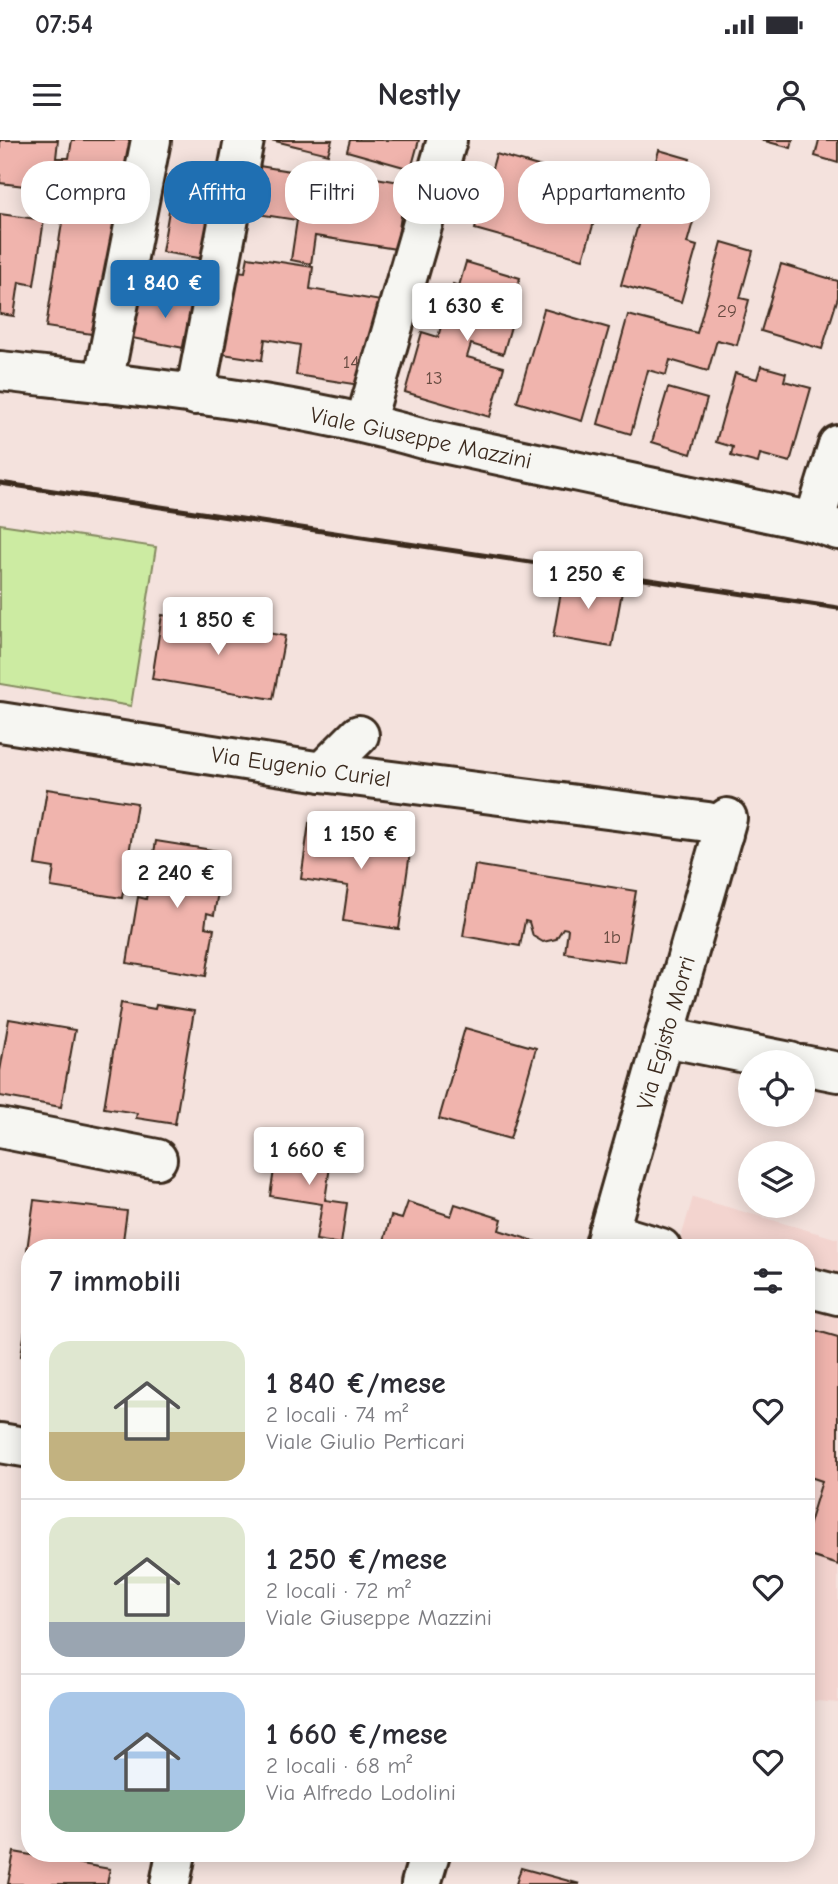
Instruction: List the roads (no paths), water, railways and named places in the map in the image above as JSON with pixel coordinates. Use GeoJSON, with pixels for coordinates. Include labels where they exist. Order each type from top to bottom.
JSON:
{"type":"FeatureCollection","features":[{"type":"Feature","properties":{"kind":"street"},"geometry":{"type":"LineString","coordinates":[[103,383],[151,140]]}},
{"type":"Feature","properties":{"kind":"street"},"geometry":{"type":"LineString","coordinates":[[195,395],[244,140]]}},
{"type":"Feature","properties":{"kind":"street"},"geometry":{"type":"LineString","coordinates":[[365,423],[447,140]]}},
{"type":"Feature","properties":{"kind":"street","name":"Viale Giuseppe Mazzini"},"geometry":{"type":"LineString","coordinates":[[0,371],[195,395],[365,423],[437,442],[826,526]]}},
{"type":"Feature","properties":{"kind":"street"},"geometry":{"type":"LineString","coordinates":[[826,526],[838,445]]}},
{"type":"Feature","properties":{"kind":"street","name":"Via Eugenio Curiel"},"geometry":{"type":"LineString","coordinates":[[0,722],[322,772],[725,826]]}},
{"type":"Feature","properties":{"kind":"street"},"geometry":{"type":"LineString","coordinates":[[322,772],[359,735]]}},
{"type":"Feature","properties":{"kind":"street","name":"Via Egisto Morri"},"geometry":{"type":"LineString","coordinates":[[606,1239],[725,826]]}},
{"type":"Feature","properties":{"kind":"street"},"geometry":{"type":"LineString","coordinates":[[665,1037],[738,1052]]}},
{"type":"Feature","properties":{"kind":"street"},"geometry":{"type":"LineString","coordinates":[[815,1067],[838,1072]]}},
{"type":"Feature","properties":{"kind":"street"},"geometry":{"type":"LineString","coordinates":[[0,1128],[157,1159]]}},
{"type":"Feature","properties":{"kind":"street"},"geometry":{"type":"LineString","coordinates":[[815,1289],[838,1295]]}},
{"type":"Feature","properties":{"kind":"street"},"geometry":{"type":"LineString","coordinates":[[0,1443],[21,1446]]}},
{"type":"Feature","properties":{"kind":"street"},"geometry":{"type":"LineString","coordinates":[[170,1884],[174,1862]]}},
{"type":"Feature","properties":{"kind":"street"},"geometry":{"type":"LineString","coordinates":[[421,1884],[427,1862]]}},
{"type":"Feature","properties":{"kind":"railway"},"geometry":{"type":"LineString","coordinates":[[0,483],[838,608]]}}]}
